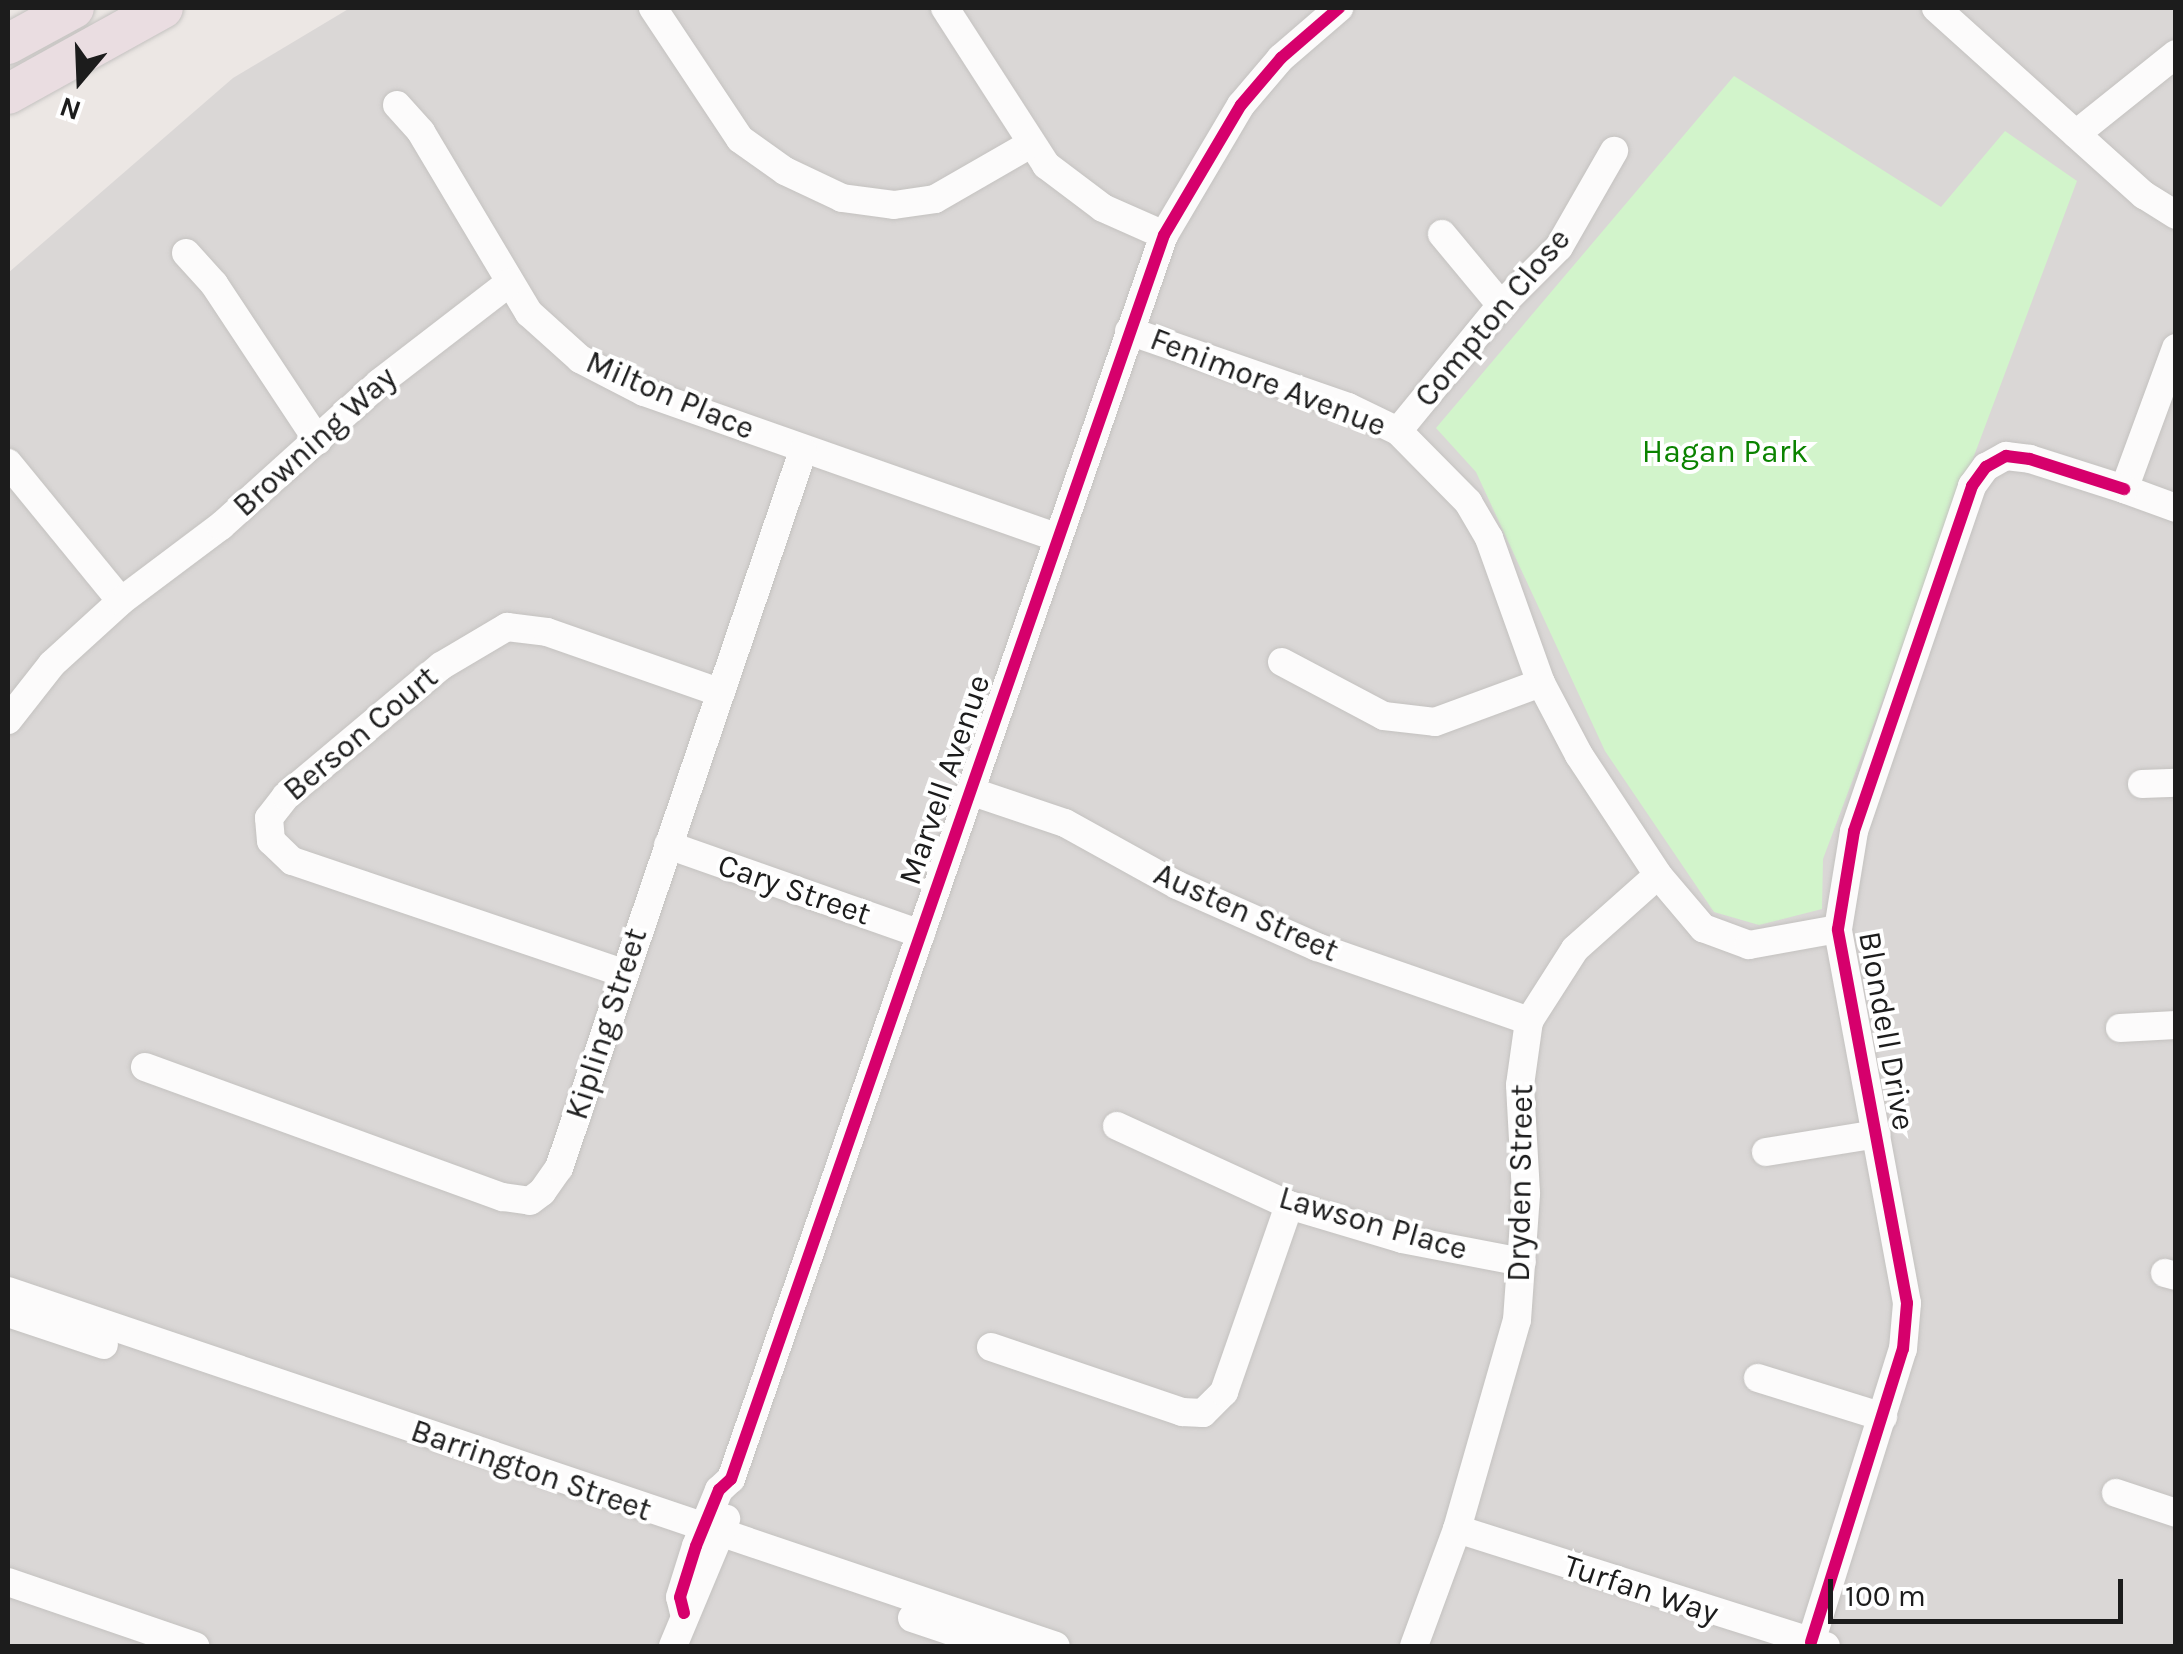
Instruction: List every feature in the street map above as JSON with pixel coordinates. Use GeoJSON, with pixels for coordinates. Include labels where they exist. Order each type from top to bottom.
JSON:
{"type":"FeatureCollection","features":[{"type":"Feature","properties":{"kind":"highway"},"geometry":{"type":"LineString","coordinates":[[8,44],[74,8]]}},
{"type":"Feature","properties":{"kind":"highway"},"geometry":{"type":"LineString","coordinates":[[8,94],[163,8]]}},
{"type":"Feature","properties":{"kind":"street"},"geometry":{"type":"LineString","coordinates":[[653,8],[740,139],[785,171],[842,198],[894,206],[935,199],[1029,145]]}},
{"type":"Feature","properties":{"kind":"street"},"geometry":{"type":"LineString","coordinates":[[945,8],[1029,145],[1082,194],[1164,235]]}},
{"type":"Feature","properties":{"kind":"street","name":"Marvell Avenue"},"geometry":{"type":"LineString","coordinates":[[673,1646],[684,1612],[696,1602],[708,1541],[735,1494],[731,1479],[1164,235],[1240,105],[1281,58],[1340,8]]}},
{"type":"Feature","properties":{"kind":"street"},"geometry":{"type":"LineString","coordinates":[[1936,8],[2076,134],[2176,215]]}},
{"type":"Feature","properties":{"kind":"street"},"geometry":{"type":"LineString","coordinates":[[2076,134],[2176,54]]}},
{"type":"Feature","properties":{"kind":"street","name":"Milton Place"},"geometry":{"type":"LineString","coordinates":[[396,106],[421,132],[509,283],[555,342],[606,376],[803,451],[1058,538]]}},
{"type":"Feature","properties":{"kind":"street","name":"Compton Close"},"geometry":{"type":"LineString","coordinates":[[1398,431],[1500,304],[1559,248],[1614,151]]}},
{"type":"Feature","properties":{"kind":"street"},"geometry":{"type":"LineString","coordinates":[[1442,234],[1500,304]]}},
{"type":"Feature","properties":{"kind":"street"},"geometry":{"type":"LineString","coordinates":[[186,253],[214,284],[318,442]]}},
{"type":"Feature","properties":{"kind":"street","name":"Browning Way"},"geometry":{"type":"LineString","coordinates":[[8,720],[52,664],[121,601],[318,442],[379,384],[509,283]]}},
{"type":"Feature","properties":{"kind":"street","name":"Fenimore Avenue"},"geometry":{"type":"LineString","coordinates":[[1129,331],[1348,407],[1398,431],[1443,470],[1489,538],[1542,683],[1579,756],[1658,876],[1703,928],[1749,945],[1838,929]]}},
{"type":"Feature","properties":{"kind":"street"},"geometry":{"type":"LineString","coordinates":[[2176,348],[2124,489],[2176,508]]}},
{"type":"Feature","properties":{"kind":"street","name":"Kipling Street"},"geometry":{"type":"LineString","coordinates":[[145,1067],[468,1185],[530,1201],[559,1168],[803,451]]}},
{"type":"Feature","properties":{"kind":"street","name":"Blondell Drive"},"geometry":{"type":"LineString","coordinates":[[1819,1644],[1903,1349],[1907,1303],[1838,929],[1854,831],[1972,486],[1986,467],[2006,456],[2124,489]]}},
{"type":"Feature","properties":{"kind":"street"},"geometry":{"type":"LineString","coordinates":[[8,463],[121,601]]}},
{"type":"Feature","properties":{"kind":"street","name":"Berson Court"},"geometry":{"type":"LineString","coordinates":[[623,973],[292,862],[271,841],[269,818],[286,796],[441,666],[507,627],[547,632],[722,693]]}},
{"type":"Feature","properties":{"kind":"street"},"geometry":{"type":"LineString","coordinates":[[1282,662],[1384,716],[1435,722],[1542,683]]}},
{"type":"Feature","properties":{"kind":"street"},"geometry":{"type":"LineString","coordinates":[[2142,784],[2176,784]]}},
{"type":"Feature","properties":{"kind":"street","name":"Austen Street"},"geometry":{"type":"LineString","coordinates":[[970,791],[1066,823],[1176,886],[1318,947],[1529,1021]]}},
{"type":"Feature","properties":{"kind":"street","name":"Cary Street"},"geometry":{"type":"LineString","coordinates":[[668,846],[921,934]]}},
{"type":"Feature","properties":{"kind":"street","name":"Dryden Street"},"geometry":{"type":"LineString","coordinates":[[1414,1646],[1457,1529],[1506,1372],[1522,1262],[1520,1085],[1529,1021],[1574,949],[1658,876]]}},
{"type":"Feature","properties":{"kind":"street"},"geometry":{"type":"LineString","coordinates":[[2120,1028],[2176,1026]]}},
{"type":"Feature","properties":{"kind":"street","name":"Lawson Place"},"geometry":{"type":"LineString","coordinates":[[1117,1126],[1290,1205],[1402,1239],[1522,1262]]}},
{"type":"Feature","properties":{"kind":"street"},"geometry":{"type":"LineString","coordinates":[[1766,1152],[1878,1134]]}},
{"type":"Feature","properties":{"kind":"street"},"geometry":{"type":"LineString","coordinates":[[991,1347],[1208,1420],[1224,1392],[1290,1205]]}},
{"type":"Feature","properties":{"kind":"street","name":"Barrington Street"},"geometry":{"type":"LineString","coordinates":[[9,1301],[708,1541],[995,1646]]}},
{"type":"Feature","properties":{"kind":"street"},"geometry":{"type":"LineString","coordinates":[[1758,1378],[1882,1417]]}},
{"type":"Feature","properties":{"kind":"street"},"geometry":{"type":"LineString","coordinates":[[2116,1493],[2176,1513]]}},
{"type":"Feature","properties":{"kind":"street","name":"Turfan Way"},"geometry":{"type":"LineString","coordinates":[[1457,1529],[1819,1644]]}},
{"type":"Feature","properties":{"kind":"street","name":"Barrington Street"},"geometry":{"type":"LineString","coordinates":[[708,1541],[1056,1646]]}},
{"type":"Feature","properties":{"kind":"street"},"geometry":{"type":"LineString","coordinates":[[8,1582],[145,1639],[194,1646]]}},
{"type":"Feature","properties":{"kind":"shaded area"},"geometry":{"type":"Polygon","coordinates":[[[350,8],[2175,8],[2175,1646],[8,1646],[8,273],[233,78],[350,8]]]}},
{"type":"Feature","properties":{"kind":"green space","name":"Hagan Park"},"geometry":{"type":"Polygon","coordinates":[[[1734,76],[1941,207],[2005,131],[2077,181],[1823,859],[1822,909],[1759,925],[1714,912],[1605,751],[1476,472],[1436,428],[1734,76]]]}},
{"type":"Feature","properties":{"kind":"cycle path"},"geometry":{"type":"LineString","coordinates":[[684,1613],[680,1597],[696,1546],[719,1490],[731,1479],[1164,235],[1241,105],[1281,58],[1339,8]]}},
{"type":"Feature","properties":{"kind":"cycle path"},"geometry":{"type":"LineString","coordinates":[[1811,1642],[1903,1349],[1907,1303],[1838,929],[1854,831],[1972,486],[1986,467],[2006,456],[2030,459],[2124,489]]}}]}
